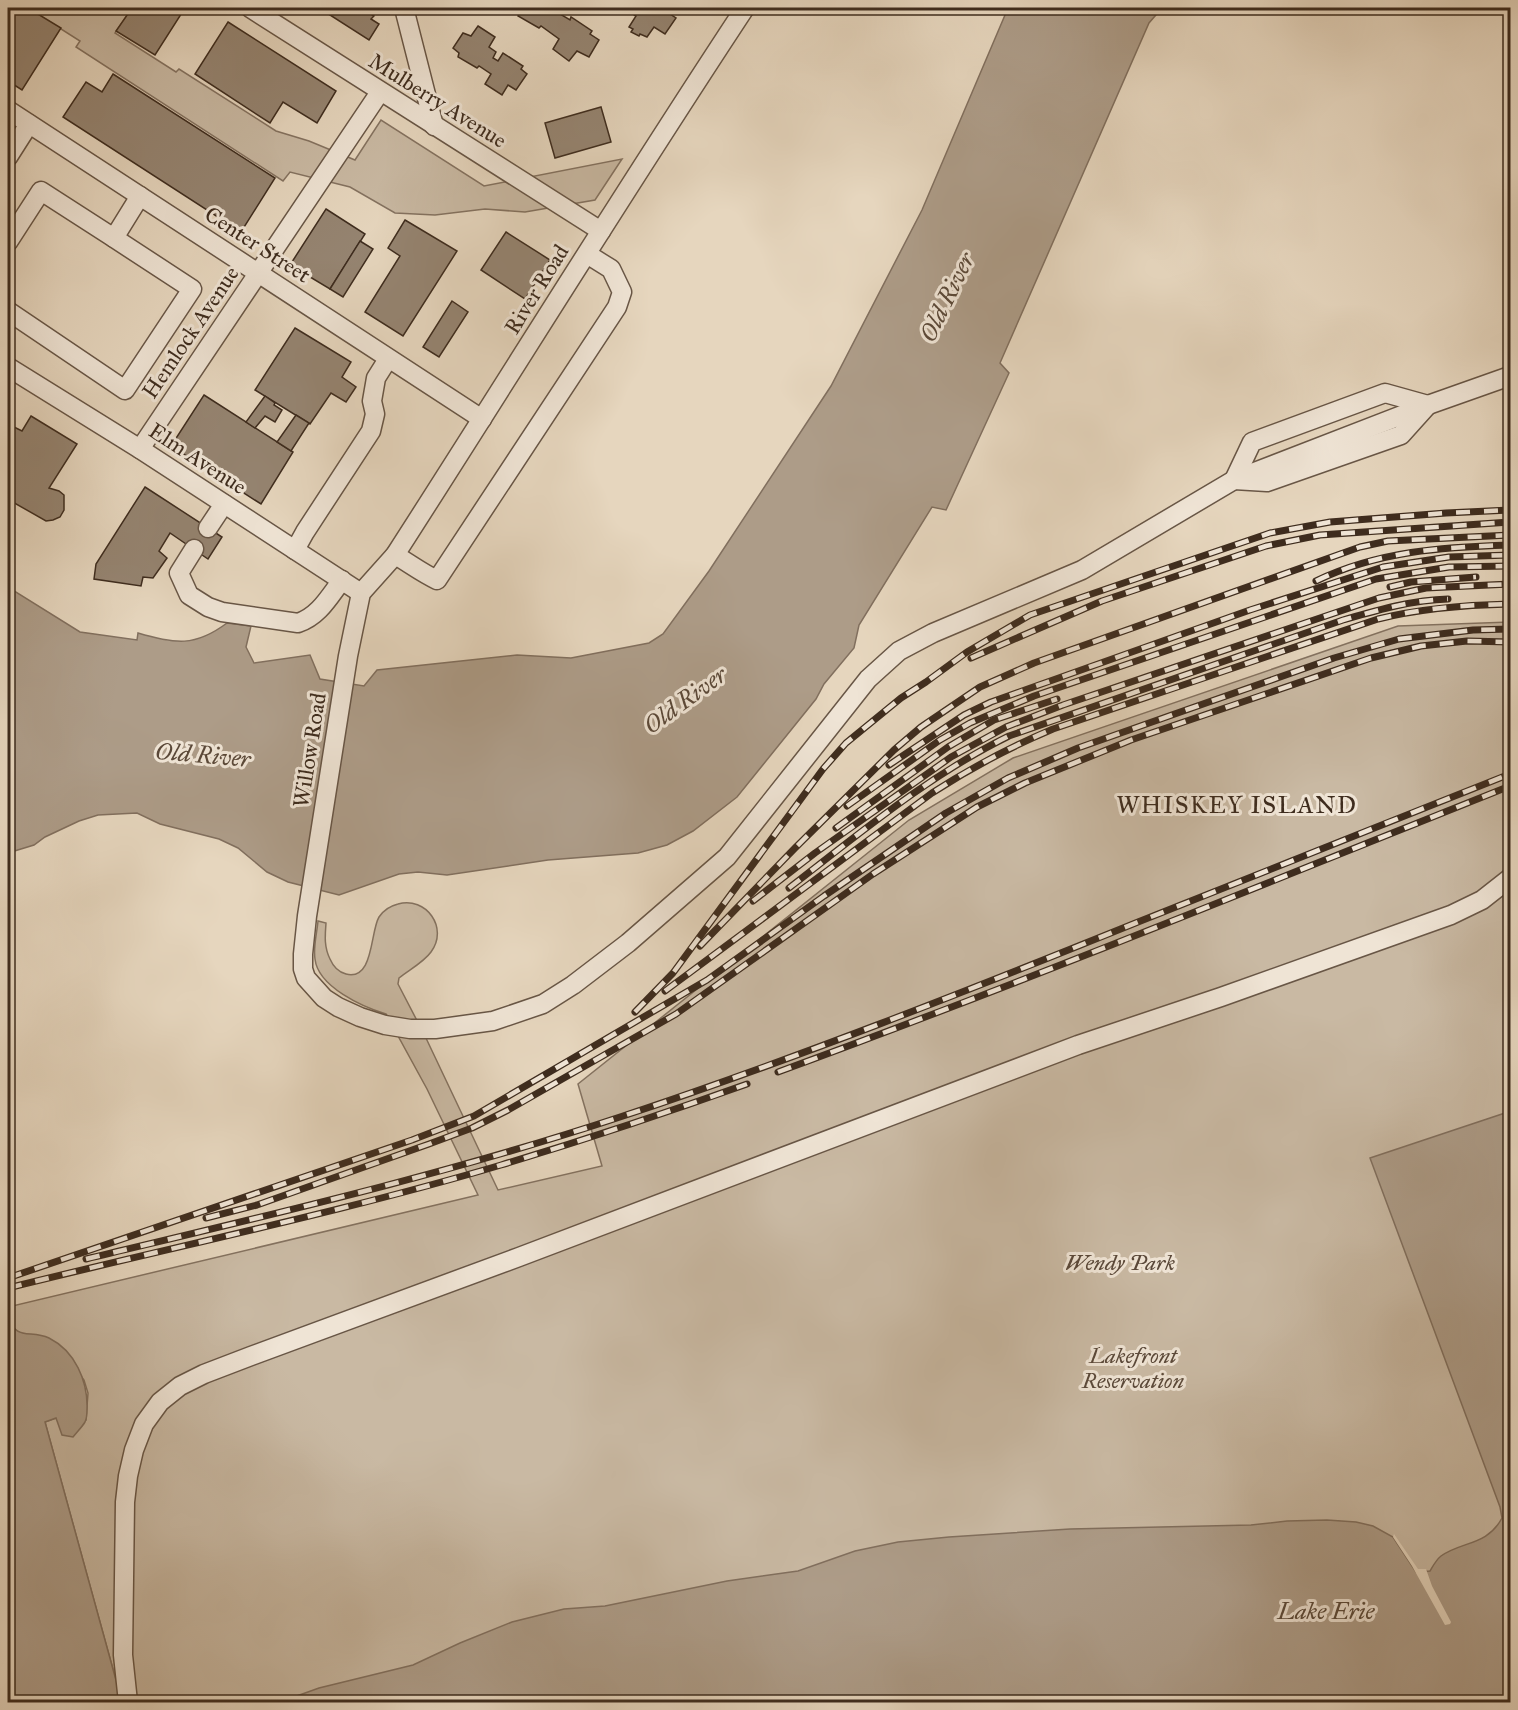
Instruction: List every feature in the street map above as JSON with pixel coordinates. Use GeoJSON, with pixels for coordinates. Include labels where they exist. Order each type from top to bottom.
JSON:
{"type":"FeatureCollection","features":[{"type":"Feature","properties":{"kind":"street","name":"Mulberry Avenue"},"geometry":{"type":"LineString","coordinates":[[250,8],[601,231]]}},
{"type":"Feature","properties":{"kind":"street"},"geometry":{"type":"LineString","coordinates":[[404,8],[434,126]]}},
{"type":"Feature","properties":{"kind":"street","name":"River Road"},"geometry":{"type":"LineString","coordinates":[[362,593],[395,555],[587,254],[639,168],[745,8]]}},
{"type":"Feature","properties":{"kind":"street","name":"Hemlock Avenue"},"geometry":{"type":"LineString","coordinates":[[140,448],[380,92]]}},
{"type":"Feature","properties":{"kind":"street","name":"Center Street"},"geometry":{"type":"LineString","coordinates":[[8,110],[482,418]]}},
{"type":"Feature","properties":{"kind":"street"},"geometry":{"type":"LineString","coordinates":[[8,157],[29,124]]}},
{"type":"Feature","properties":{"kind":"street"},"geometry":{"type":"LineString","coordinates":[[8,242],[13,220],[41,191],[192,289],[125,390],[8,311]]}},
{"type":"Feature","properties":{"kind":"street"},"geometry":{"type":"LineString","coordinates":[[114,238],[140,196]]}},
{"type":"Feature","properties":{"kind":"street"},"geometry":{"type":"LineString","coordinates":[[395,555],[437,580],[617,307],[622,292],[611,270],[587,254]]}},
{"type":"Feature","properties":{"kind":"street"},"geometry":{"type":"LineString","coordinates":[[295,550],[371,431],[375,414],[372,401],[376,378],[388,359]]}},
{"type":"Feature","properties":{"kind":"street","name":"Elm Avenue"},"geometry":{"type":"LineString","coordinates":[[8,367],[140,448],[362,593]]}},
{"type":"Feature","properties":{"kind":"street","name":"Willow Road"},"geometry":{"type":"LineString","coordinates":[[362,593],[348,656],[307,916],[303,969],[306,978],[324,998],[360,1017],[385,1025],[410,1029],[435,1029],[493,1021],[543,1004],[573,985],[628,943],[727,857],[868,679],[898,651],[933,633],[1082,570],[1234,480],[1510,376]]}},
{"type":"Feature","properties":{"kind":"street"},"geometry":{"type":"LineString","coordinates":[[1234,480],[1252,442],[1385,393],[1428,405]]}},
{"type":"Feature","properties":{"kind":"street"},"geometry":{"type":"LineString","coordinates":[[208,528],[224,504]]}},
{"type":"Feature","properties":{"kind":"street"},"geometry":{"type":"LineString","coordinates":[[194,549],[179,573],[189,595],[208,607],[222,612],[298,622],[308,620],[318,612],[342,580]]}},
{"type":"Feature","properties":{"kind":"street"},"geometry":{"type":"LineString","coordinates":[[128,1702],[123,1655],[124,1529],[127,1485],[134,1450],[144,1424],[160,1401],[192,1380],[1078,1045],[1221,998],[1451,915],[1482,900],[1510,878]]}},
{"type":"Feature","properties":{"kind":"green space"},"geometry":{"type":"Polygon","coordinates":[[[28,8],[132,8],[115,33],[176,72],[179,69],[276,131],[309,141],[355,160],[381,120],[484,186],[622,159],[595,200],[525,212],[485,209],[435,215],[395,213],[350,187],[290,172],[283,181],[76,47],[80,41],[28,8]]]}},
{"type":"Feature","properties":{"kind":"green space","name":"Lakefront Reservation"},"geometry":{"type":"Polygon","coordinates":[[[1510,622],[1510,1529],[1328,1702],[122,1702],[45,1422],[56,1418],[86,1420],[88,1393],[84,1380],[48,1338],[22,1334],[11,1327],[8,1307],[478,1195],[427,1089],[386,1014],[343,994],[324,978],[318,969],[314,950],[318,921],[326,923],[326,946],[333,964],[343,973],[355,974],[362,970],[366,963],[376,924],[387,909],[408,903],[418,905],[432,916],[436,924],[436,943],[424,959],[399,978],[398,984],[498,1190],[602,1166],[578,1084],[909,820],[1013,758],[1398,626],[1510,622]]]}},
{"type":"Feature","properties":{"kind":"water","name":"Old River"},"geometry":{"type":"Polygon","coordinates":[[[1008,8],[1162,8],[1149,23],[1000,363],[1009,373],[946,510],[932,507],[859,625],[854,648],[737,797],[693,831],[667,845],[638,853],[548,860],[447,875],[418,872],[399,874],[339,895],[288,882],[267,872],[238,848],[219,839],[160,824],[137,813],[98,815],[79,821],[45,837],[34,845],[8,853],[8,587],[80,632],[137,640],[138,633],[184,641],[205,636],[227,623],[251,626],[246,647],[254,663],[310,655],[320,679],[364,686],[377,670],[517,655],[571,658],[649,643],[663,634],[709,571],[831,386],[922,210],[1008,8]]]}},
{"type":"Feature","properties":{"kind":"water","name":"Lake Erie"},"geometry":{"type":"Polygon","coordinates":[[[1505,1113],[1507,1119],[1510,1118],[1510,1702],[287,1702],[319,1688],[413,1665],[512,1622],[564,1609],[605,1606],[727,1581],[798,1571],[855,1551],[898,1542],[1070,1529],[1251,1525],[1327,1520],[1373,1526],[1393,1537],[1416,1572],[1430,1571],[1441,1556],[1489,1534],[1502,1518],[1500,1507],[1370,1158],[1505,1113]]]}},
{"type":"Feature","properties":{"kind":"water"},"geometry":{"type":"Polygon","coordinates":[[[8,1316],[11,1324],[19,1332],[49,1338],[66,1351],[78,1368],[85,1388],[87,1414],[85,1422],[73,1437],[62,1435],[56,1418],[45,1422],[122,1702],[8,1702],[8,1316]]]}},
{"type":"Feature","properties":{"kind":"pier"},"geometry":{"type":"Polygon","coordinates":[[[1394,1534],[1418,1569],[1426,1569],[1450,1624],[1445,1625],[1393,1537],[1394,1534]]]}},
{"type":"Feature","properties":{"kind":"building"},"geometry":{"type":"Polygon","coordinates":[[[8,8],[28,8],[61,28],[22,90],[8,81],[8,8]]]}},
{"type":"Feature","properties":{"kind":"building"},"geometry":{"type":"Polygon","coordinates":[[[132,8],[185,8],[155,55],[116,31],[132,8]]]}},
{"type":"Feature","properties":{"kind":"building"},"geometry":{"type":"Polygon","coordinates":[[[319,8],[361,8],[374,16],[371,19],[379,24],[369,40],[319,8]]]}},
{"type":"Feature","properties":{"kind":"building"},"geometry":{"type":"Polygon","coordinates":[[[513,8],[550,8],[570,20],[571,17],[592,31],[590,34],[599,40],[589,57],[577,51],[569,61],[553,49],[559,39],[541,26],[539,28],[518,16],[520,12],[513,8]]]}},
{"type":"Feature","properties":{"kind":"building"},"geometry":{"type":"Polygon","coordinates":[[[623,8],[667,8],[667,12],[676,18],[665,34],[654,27],[647,37],[640,34],[639,36],[631,32],[633,29],[629,27],[636,16],[623,8]]]}},
{"type":"Feature","properties":{"kind":"building"},"geometry":{"type":"Polygon","coordinates":[[[228,22],[336,91],[317,123],[283,102],[270,123],[195,74],[228,22]]]}},
{"type":"Feature","properties":{"kind":"building"},"geometry":{"type":"Polygon","coordinates":[[[478,26],[495,37],[489,47],[496,52],[493,58],[498,61],[503,53],[523,66],[521,69],[527,74],[516,90],[508,85],[502,95],[485,84],[491,74],[458,57],[459,53],[453,48],[463,33],[471,36],[478,26]]]}},
{"type":"Feature","properties":{"kind":"building"},"geometry":{"type":"Polygon","coordinates":[[[113,74],[275,178],[241,232],[63,117],[86,82],[102,92],[113,74]]]}},
{"type":"Feature","properties":{"kind":"building"},"geometry":{"type":"Polygon","coordinates":[[[601,107],[611,142],[555,158],[545,123],[601,107]]]}},
{"type":"Feature","properties":{"kind":"building"},"geometry":{"type":"Polygon","coordinates":[[[326,209],[365,234],[330,289],[290,265],[326,209]]]}},
{"type":"Feature","properties":{"kind":"building"},"geometry":{"type":"Polygon","coordinates":[[[405,220],[457,251],[403,336],[365,312],[400,256],[388,248],[405,220]]]}},
{"type":"Feature","properties":{"kind":"building"},"geometry":{"type":"Polygon","coordinates":[[[506,232],[550,260],[525,299],[481,270],[506,232]]]}},
{"type":"Feature","properties":{"kind":"building"},"geometry":{"type":"Polygon","coordinates":[[[360,241],[373,249],[343,297],[330,289],[360,241]]]}},
{"type":"Feature","properties":{"kind":"building"},"geometry":{"type":"Polygon","coordinates":[[[452,301],[468,312],[439,357],[423,347],[452,301]]]}},
{"type":"Feature","properties":{"kind":"building"},"geometry":{"type":"Polygon","coordinates":[[[295,328],[351,362],[342,377],[356,387],[346,402],[331,393],[310,424],[255,390],[295,328]]]}},
{"type":"Feature","properties":{"kind":"building"},"geometry":{"type":"Polygon","coordinates":[[[204,395],[293,452],[261,504],[171,446],[204,395]]]}},
{"type":"Feature","properties":{"kind":"building"},"geometry":{"type":"Polygon","coordinates":[[[265,396],[282,410],[275,422],[265,416],[255,428],[246,422],[265,396]]]}},
{"type":"Feature","properties":{"kind":"building"},"geometry":{"type":"Polygon","coordinates":[[[296,415],[309,423],[291,451],[277,442],[296,415]]]}},
{"type":"Feature","properties":{"kind":"building"},"geometry":{"type":"Polygon","coordinates":[[[31,416],[77,444],[49,488],[64,495],[64,510],[60,517],[53,520],[46,521],[11,501],[8,507],[8,424],[22,431],[31,416]]]}},
{"type":"Feature","properties":{"kind":"building"},"geometry":{"type":"Polygon","coordinates":[[[145,487],[222,537],[208,559],[170,533],[159,551],[167,558],[153,578],[143,577],[141,586],[94,579],[96,564],[145,487]]]}},
{"type":"Feature","properties":{"kind":"railway"},"geometry":{"type":"LineString","coordinates":[[635,1012],[673,973],[823,769],[846,743],[901,698],[967,652],[1030,615],[1270,533],[1330,522],[1510,510]]}},
{"type":"Feature","properties":{"kind":"railway"},"geometry":{"type":"LineString","coordinates":[[971,658],[1102,601],[1266,546],[1320,535],[1510,522]]}},
{"type":"Feature","properties":{"kind":"railway"},"geometry":{"type":"LineString","coordinates":[[700,946],[894,750],[921,727],[980,687],[1034,663],[1360,547],[1388,541],[1510,535]]}},
{"type":"Feature","properties":{"kind":"railway"},"geometry":{"type":"LineString","coordinates":[[1316,581],[1363,563],[1411,552],[1510,545]]}},
{"type":"Feature","properties":{"kind":"railway"},"geometry":{"type":"LineString","coordinates":[[889,765],[964,715],[991,702],[1250,610],[1383,567],[1449,557],[1510,555]]}},
{"type":"Feature","properties":{"kind":"railway"},"geometry":{"type":"LineString","coordinates":[[847,806],[940,740],[970,723],[1034,696],[1376,579],[1449,567],[1510,566]]}},
{"type":"Feature","properties":{"kind":"railway"},"geometry":{"type":"LineString","coordinates":[[1390,587],[1411,582],[1476,577]]}},
{"type":"Feature","properties":{"kind":"railway"},"geometry":{"type":"LineString","coordinates":[[753,901],[815,853],[951,757],[1006,727],[1063,705],[1379,598],[1426,588],[1510,584]]}},
{"type":"Feature","properties":{"kind":"railway"},"geometry":{"type":"LineString","coordinates":[[789,888],[868,826],[923,787],[1009,736],[1343,620],[1408,603],[1448,599]]}},
{"type":"Feature","properties":{"kind":"railway"},"geometry":{"type":"LineString","coordinates":[[665,991],[932,793],[991,758],[1037,736],[1378,619],[1444,608],[1510,604]]}},
{"type":"Feature","properties":{"kind":"railway"},"geometry":{"type":"LineString","coordinates":[[8,1278],[412,1140],[474,1116],[707,980],[824,896],[946,813],[1008,778],[1078,748],[1334,658],[1399,639],[1473,630],[1510,629]]}},
{"type":"Feature","properties":{"kind":"railway"},"geometry":{"type":"LineString","coordinates":[[206,1218],[257,1205],[429,1144],[472,1128],[508,1110],[676,1014],[873,874],[977,807],[1025,783],[1131,740],[1371,658],[1421,646],[1467,641],[1510,642]]}},
{"type":"Feature","properties":{"kind":"railway"},"geometry":{"type":"LineString","coordinates":[[836,828],[948,747],[994,720],[1057,699]]}},
{"type":"Feature","properties":{"kind":"railway"},"geometry":{"type":"LineString","coordinates":[[86,1259],[488,1158],[685,1095],[945,999],[1510,774]]}},
{"type":"Feature","properties":{"kind":"railway"},"geometry":{"type":"LineString","coordinates":[[778,1072],[1054,968],[1510,786]]}},
{"type":"Feature","properties":{"kind":"railway"},"geometry":{"type":"LineString","coordinates":[[8,1288],[440,1182],[594,1136],[747,1084]]}},
{"type":"Feature","properties":{"kind":"district","name":"WHISKEY ISLAND"},"geometry":{"type":"Point","coordinates":[1237,805]}},
{"type":"Feature","properties":{"kind":"park label","name":"Wendy Park"},"geometry":{"type":"Point","coordinates":[1120,1262]}}]}
